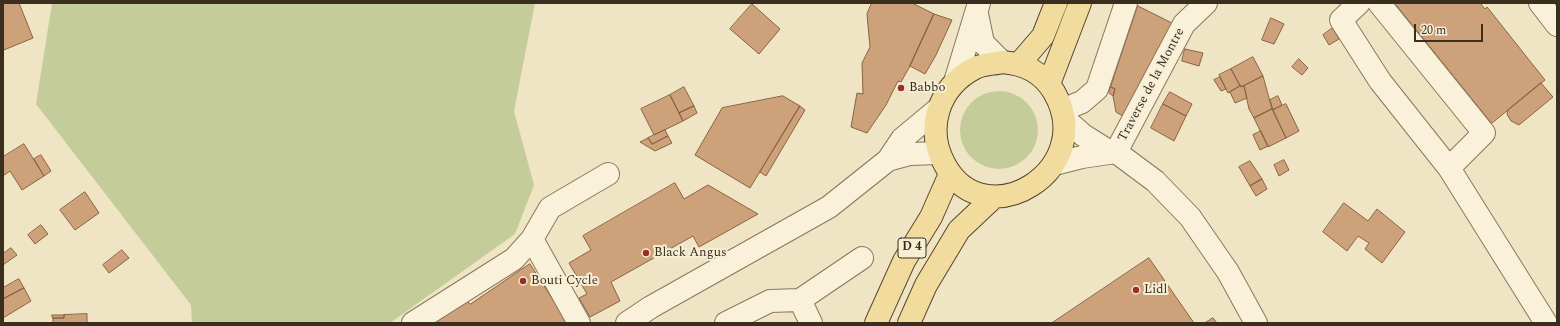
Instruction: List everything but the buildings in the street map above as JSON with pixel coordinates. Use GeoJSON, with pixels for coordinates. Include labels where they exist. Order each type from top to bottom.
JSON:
{"type":"FeatureCollection","features":[{"type":"Feature","properties":{"kind":"main road"},"geometry":{"type":"LineString","coordinates":[[1010,63],[1043,36],[1056,3]]}},
{"type":"Feature","properties":{"kind":"main road"},"geometry":{"type":"LineString","coordinates":[[1049,84],[1080,3]]}},
{"type":"Feature","properties":{"kind":"main road"},"geometry":{"type":"LineString","coordinates":[[1010,63],[1035,72],[1049,84],[1064,114],[1065,134],[1062,150],[1054,164],[1041,178],[1024,188],[1005,196],[994,197],[976,194],[961,185],[950,174],[938,153],[935,131],[938,109],[945,95],[955,82],[976,68],[1010,63]]}},
{"type":"Feature","properties":{"kind":"main road","name":"D 4"},"geometry":{"type":"LineString","coordinates":[[876,323],[904,261],[931,217],[950,174]]}},
{"type":"Feature","properties":{"kind":"main road","name":"D 4"},"geometry":{"type":"LineString","coordinates":[[909,323],[926,285],[959,230],[994,197]]}},
{"type":"Feature","properties":{"kind":"street"},"geometry":{"type":"LineString","coordinates":[[1126,3],[1097,89],[1082,102],[1064,114],[1083,135],[1113,152],[1155,181],[1190,217],[1228,272],[1256,323]]}},
{"type":"Feature","properties":{"kind":"street","name":"Traverse de la Montre"},"geometry":{"type":"LineString","coordinates":[[1113,152],[1184,24],[1206,3]]}},
{"type":"Feature","properties":{"kind":"street"},"geometry":{"type":"LineString","coordinates":[[1359,3],[1341,20],[1380,81],[1449,168],[1546,323]]}},
{"type":"Feature","properties":{"kind":"street"},"geometry":{"type":"LineString","coordinates":[[1379,3],[1484,134],[1449,168]]}},
{"type":"Feature","properties":{"kind":"street"},"geometry":{"type":"LineString","coordinates":[[1540,3],[1557,25]]}},
{"type":"Feature","properties":{"kind":"street"},"geometry":{"type":"LineString","coordinates":[[978,9],[983,43],[1010,63]]}},
{"type":"Feature","properties":{"kind":"street"},"geometry":{"type":"LineString","coordinates":[[955,82],[978,9]]}},
{"type":"Feature","properties":{"kind":"street"},"geometry":{"type":"LineString","coordinates":[[627,323],[651,307],[829,207],[888,160],[902,139],[938,109]]}},
{"type":"Feature","properties":{"kind":"street"},"geometry":{"type":"LineString","coordinates":[[1054,164],[1113,152]]}},
{"type":"Feature","properties":{"kind":"street"},"geometry":{"type":"LineString","coordinates":[[888,160],[910,154],[938,153]]}},
{"type":"Feature","properties":{"kind":"street"},"geometry":{"type":"LineString","coordinates":[[413,323],[514,259],[532,239],[550,208],[608,174]]}},
{"type":"Feature","properties":{"kind":"street"},"geometry":{"type":"LineString","coordinates":[[532,239],[579,323]]}},
{"type":"Feature","properties":{"kind":"street"},"geometry":{"type":"LineString","coordinates":[[726,323],[770,301],[800,300],[862,258]]}},
{"type":"Feature","properties":{"kind":"street"},"geometry":{"type":"LineString","coordinates":[[800,300],[811,323]]}},
{"type":"Feature","properties":{"kind":"green space"},"geometry":{"type":"Polygon","coordinates":[[[52,3],[535,3],[514,111],[534,185],[515,234],[390,323],[192,323],[191,305],[36,104],[52,3]]]}},
{"type":"Feature","properties":{"kind":"green space"},"geometry":{"type":"Polygon","coordinates":[[[999,91],[1014,94],[1027,102],[1035,115],[1038,130],[1035,145],[1027,158],[1014,166],[999,169],[984,166],[971,158],[963,145],[960,130],[963,115],[971,102],[984,94],[999,91]]]}},
{"type":"Feature","properties":{"kind":"place","name":"Babbo"},"geometry":{"type":"Point","coordinates":[901,88]}},
{"type":"Feature","properties":{"kind":"place","name":"Black Angus"},"geometry":{"type":"Point","coordinates":[646,253]}},
{"type":"Feature","properties":{"kind":"place","name":"Bouti Cycle"},"geometry":{"type":"Point","coordinates":[523,281]}},
{"type":"Feature","properties":{"kind":"place","name":"Lidl"},"geometry":{"type":"Point","coordinates":[1136,290]}}]}
